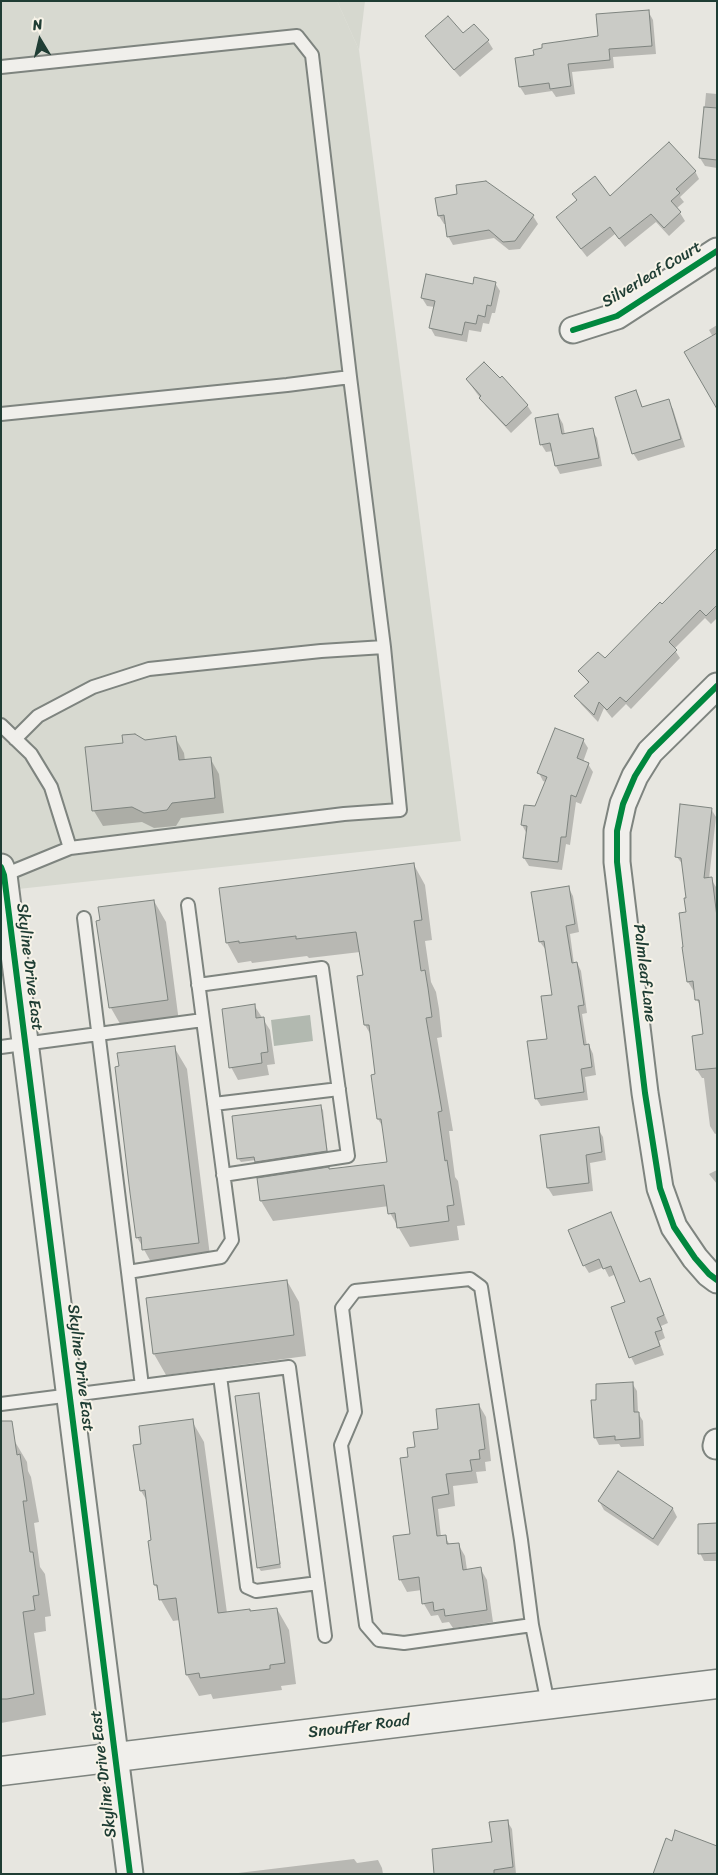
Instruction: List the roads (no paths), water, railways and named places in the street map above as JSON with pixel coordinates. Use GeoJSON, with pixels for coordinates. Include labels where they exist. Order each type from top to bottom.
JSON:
{"type":"FeatureCollection","features":[{"type":"Feature","properties":{"kind":"main road","name":"Snouffer Road"},"geometry":{"type":"LineString","coordinates":[[1,1771],[717,1684]]}},
{"type":"Feature","properties":{"kind":"street","name":"Silverleaf Court"},"geometry":{"type":"LineString","coordinates":[[573,330],[617,316],[717,251]]}},
{"type":"Feature","properties":{"kind":"street","name":"Palmleaf Lane"},"geometry":{"type":"LineString","coordinates":[[717,686],[650,752],[634,776],[623,804],[618,831],[617,862],[645,1093],[660,1188],[674,1227],[695,1258],[717,1280]]}},
{"type":"Feature","properties":{"kind":"street","name":"Skyline Drive East"},"geometry":{"type":"LineString","coordinates":[[3,871],[13,1046],[70,1396],[130,1874]]}},
{"type":"Feature","properties":{"kind":"lane"},"geometry":{"type":"LineString","coordinates":[[1,68],[297,36],[312,55],[384,647],[400,810],[344,814],[70,848],[3,871]]}},
{"type":"Feature","properties":{"kind":"lane"},"geometry":{"type":"LineString","coordinates":[[1,414],[286,385],[350,376]]}},
{"type":"Feature","properties":{"kind":"lane"},"geometry":{"type":"LineString","coordinates":[[15,738],[38,716],[93,687],[149,670],[322,651],[384,647]]}},
{"type":"Feature","properties":{"kind":"lane"},"geometry":{"type":"LineString","coordinates":[[1,725],[32,754],[51,787],[70,848]]}},
{"type":"Feature","properties":{"kind":"lane"},"geometry":{"type":"LineString","coordinates":[[128,1272],[221,1257],[232,1240],[188,905]]}},
{"type":"Feature","properties":{"kind":"lane"},"geometry":{"type":"LineString","coordinates":[[84,918],[142,1386]]}},
{"type":"Feature","properties":{"kind":"lane"},"geometry":{"type":"LineString","coordinates":[[198,985],[322,968],[348,1156],[223,1174]]}},
{"type":"Feature","properties":{"kind":"lane"},"geometry":{"type":"LineString","coordinates":[[13,1046],[203,1020]]}},
{"type":"Feature","properties":{"kind":"lane"},"geometry":{"type":"LineString","coordinates":[[214,1104],[339,1089]]}},
{"type":"Feature","properties":{"kind":"lane"},"geometry":{"type":"LineString","coordinates":[[532,1625],[404,1643],[379,1640],[366,1625],[341,1445],[355,1412],[342,1308],[355,1291],[470,1279],[481,1287],[521,1540],[532,1625],[548,1704]]}},
{"type":"Feature","properties":{"kind":"lane"},"geometry":{"type":"LineString","coordinates":[[1,1404],[289,1367],[325,1636]]}},
{"type":"Feature","properties":{"kind":"lane"},"geometry":{"type":"LineString","coordinates":[[220,1376],[247,1587],[256,1590],[318,1583]]}}]}
